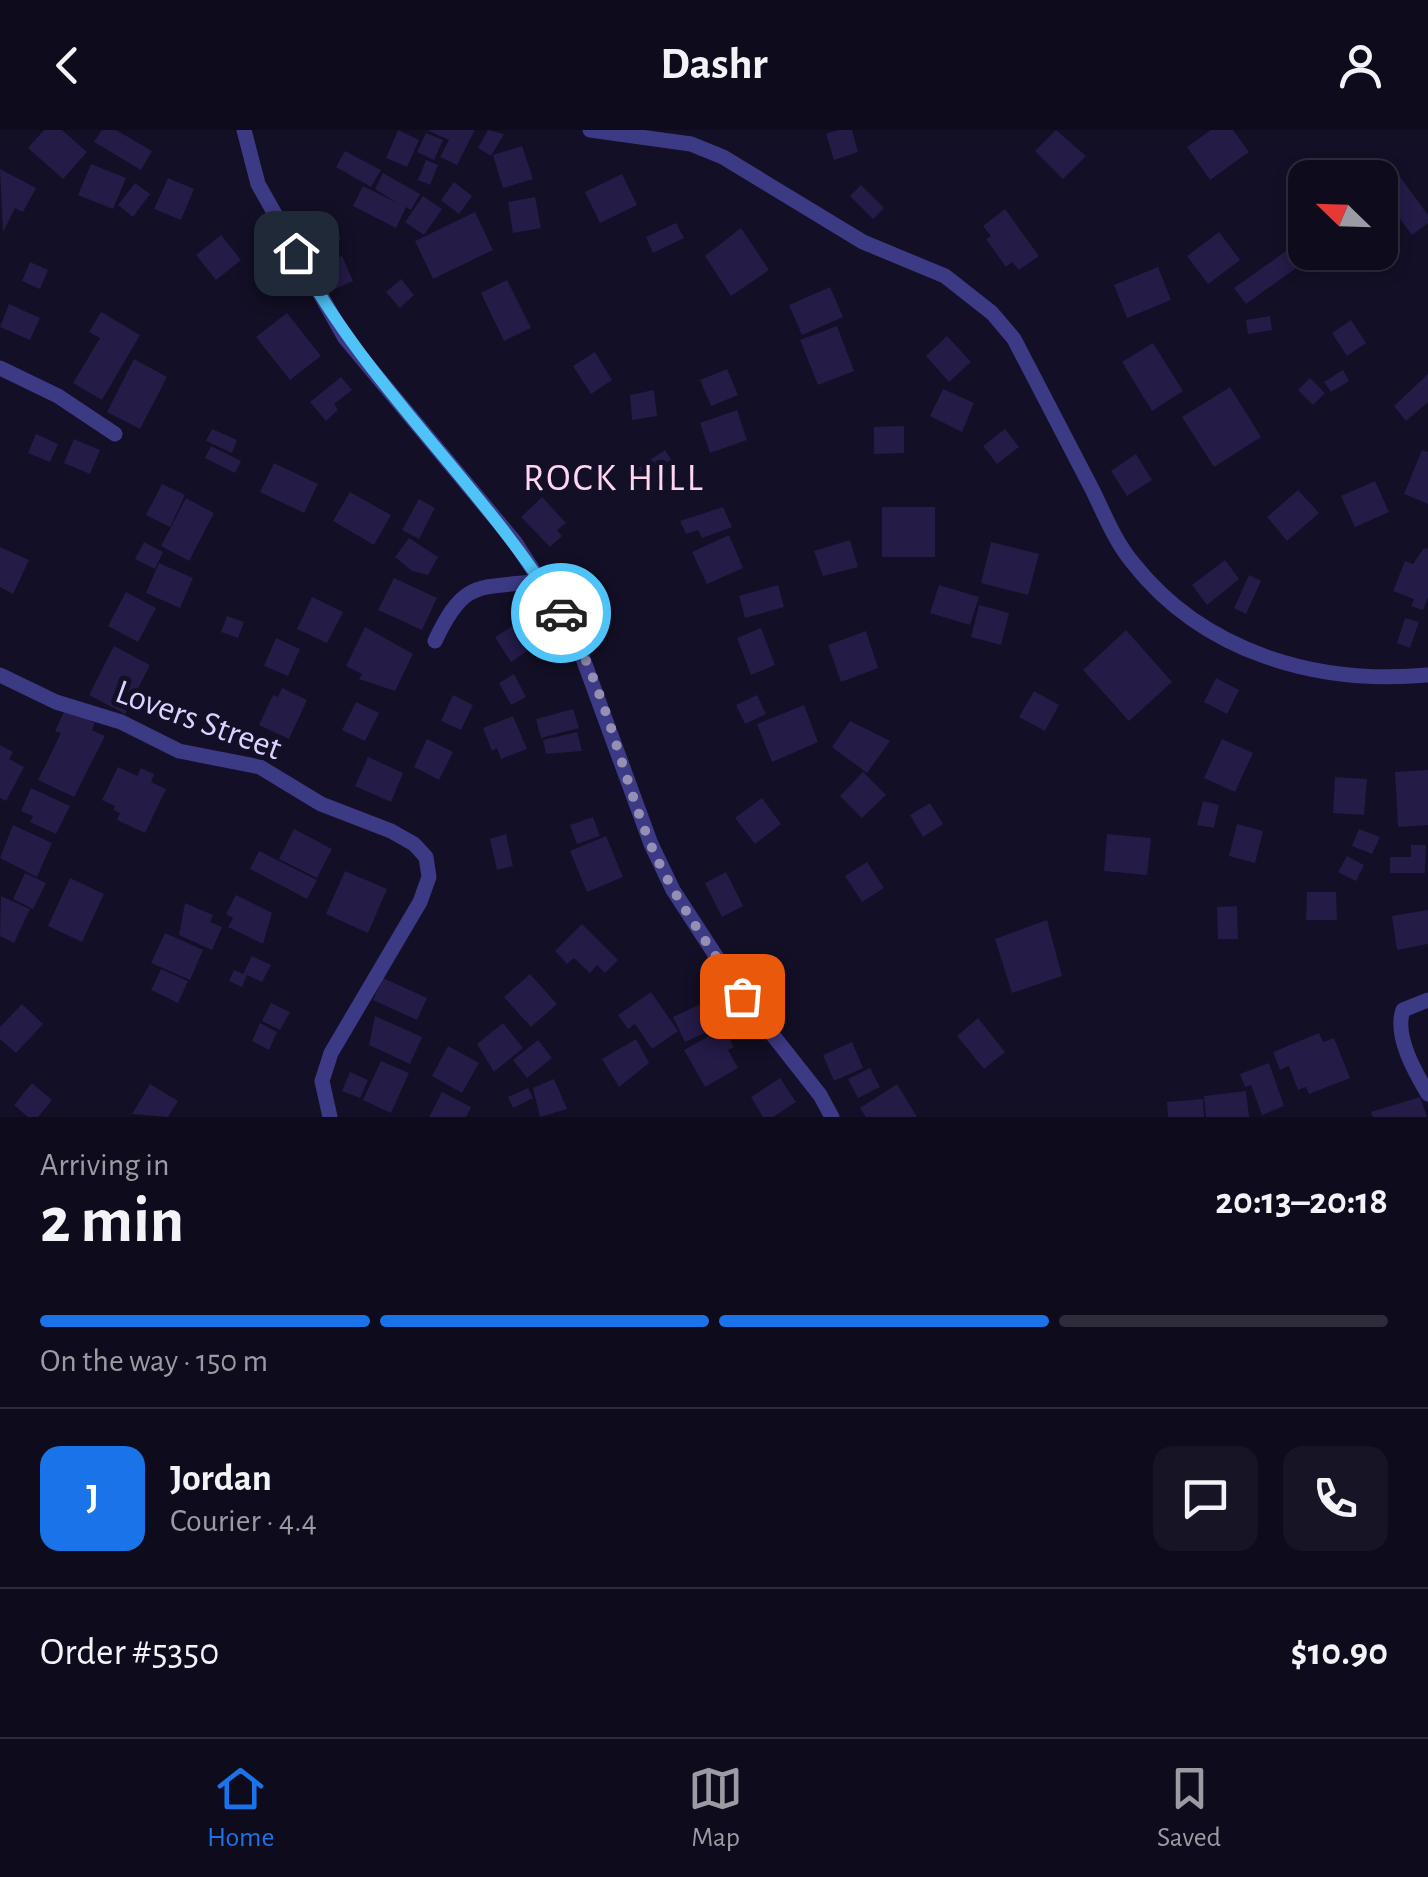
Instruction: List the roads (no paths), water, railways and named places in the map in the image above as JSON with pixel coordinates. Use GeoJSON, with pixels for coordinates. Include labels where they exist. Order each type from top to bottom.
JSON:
{"type":"FeatureCollection","features":[{"type":"Feature","properties":{"kind":"street"},"geometry":{"type":"LineString","coordinates":[[244,130],[258,184],[346,338],[471,486],[542,581],[580,649],[651,844],[672,890],[742,996],[820,1094],[832,1117]]}},
{"type":"Feature","properties":{"kind":"street"},"geometry":{"type":"LineString","coordinates":[[590,130],[691,144],[723,157],[864,242],[945,276],[992,313],[1014,339],[1131,561],[1170,603],[1204,630],[1262,657],[1350,678],[1428,675]]}},
{"type":"Feature","properties":{"kind":"street"},"geometry":{"type":"LineString","coordinates":[[0,368],[58,396],[115,434]]}},
{"type":"Feature","properties":{"kind":"street"},"geometry":{"type":"LineString","coordinates":[[435,641],[458,597],[471,590],[542,581]]}},
{"type":"Feature","properties":{"kind":"street","name":"Lovers Street"},"geometry":{"type":"LineString","coordinates":[[0,674],[56,702],[121,722],[179,752],[260,767],[321,804],[391,831],[414,844],[426,858],[428,877],[420,902],[331,1053],[322,1081],[330,1117]]}},
{"type":"Feature","properties":{"kind":"street"},"geometry":{"type":"LineString","coordinates":[[1428,1000],[1403,1010],[1400,1020],[1415,1072],[1428,1094]]}},
{"type":"Feature","properties":{"kind":"district","name":"ROCK HILL"},"geometry":{"type":"Point","coordinates":[614,477]}}]}
